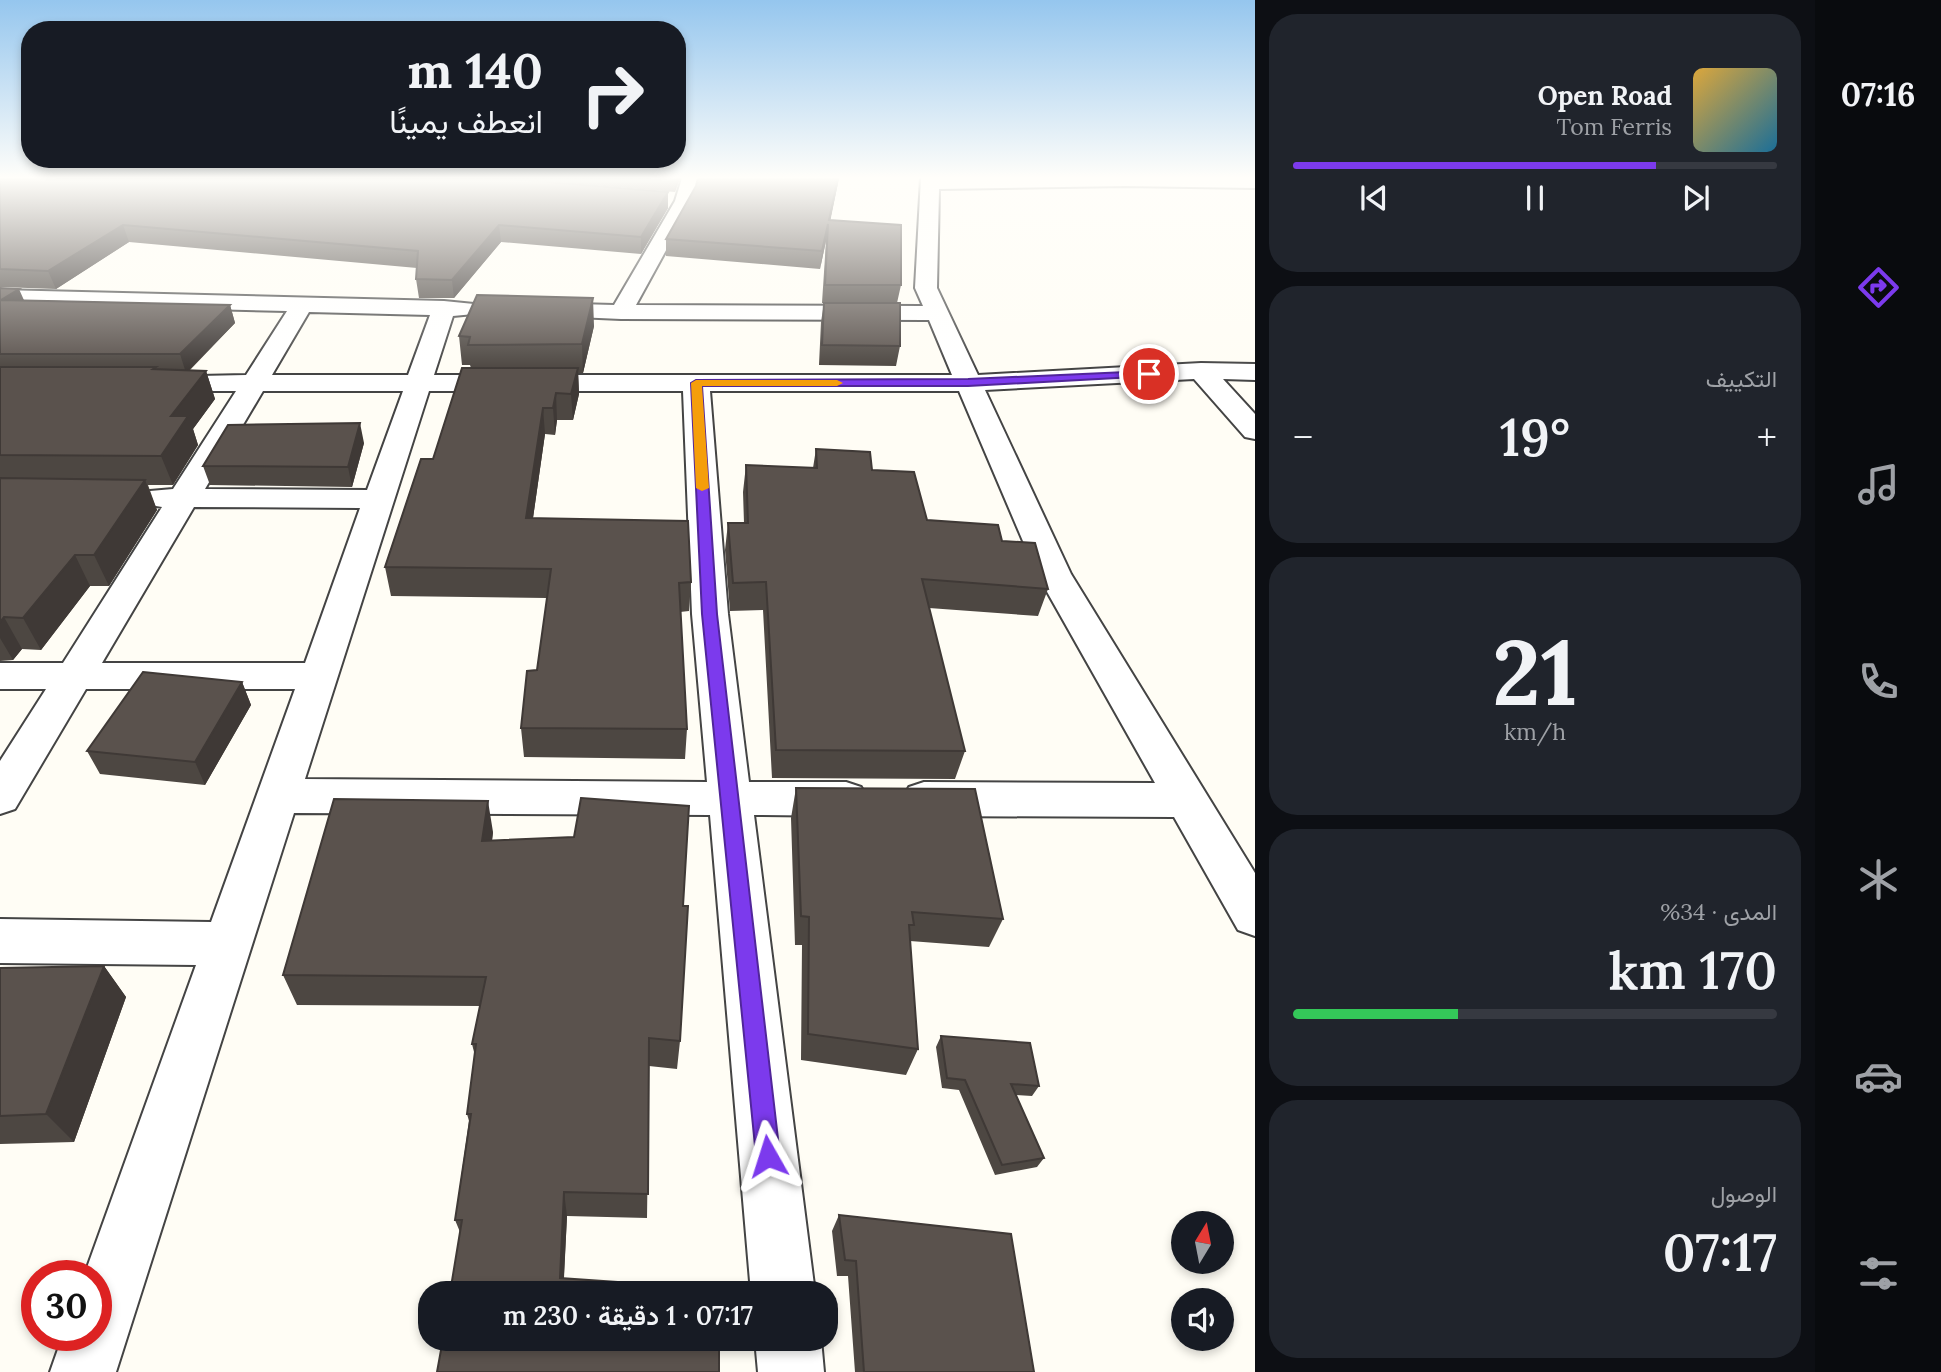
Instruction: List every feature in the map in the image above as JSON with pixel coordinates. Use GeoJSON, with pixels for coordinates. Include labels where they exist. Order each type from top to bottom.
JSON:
{"type":"FeatureCollection","features":[{"type":"Feature","properties":{"kind":"street"},"geometry":{"type":"LineString","coordinates":[[621,312],[656,242]]}},
{"type":"Feature","properties":{"kind":"street"},"geometry":{"type":"LineString","coordinates":[[928,242],[926,288],[1054,574],[1255,915]]}},
{"type":"Feature","properties":{"kind":"street"},"geometry":{"type":"LineString","coordinates":[[0,298],[464,309],[419,381],[112,1287]]}},
{"type":"Feature","properties":{"kind":"street"},"geometry":{"type":"LineString","coordinates":[[0,797],[302,305]]}},
{"type":"Feature","properties":{"kind":"street"},"geometry":{"type":"LineString","coordinates":[[512,310],[937,313]]}},
{"type":"Feature","properties":{"kind":"street"},"geometry":{"type":"LineString","coordinates":[[140,384],[419,381],[968,383],[1201,371],[1255,372]]}},
{"type":"Feature","properties":{"kind":"street"},"geometry":{"type":"LineString","coordinates":[[1201,371],[1255,432]]}},
{"type":"Feature","properties":{"kind":"street"},"geometry":{"type":"LineString","coordinates":[[696,383],[709,614],[782,1281]]}},
{"type":"Feature","properties":{"kind":"street"},"geometry":{"type":"LineString","coordinates":[[130,497],[379,499]]}},
{"type":"Feature","properties":{"kind":"street"},"geometry":{"type":"LineString","coordinates":[[0,676],[319,676]]}},
{"type":"Feature","properties":{"kind":"street"},"geometry":{"type":"LineString","coordinates":[[279,796],[1188,800]]}},
{"type":"Feature","properties":{"kind":"street"},"geometry":{"type":"LineString","coordinates":[[0,941],[228,944]]}},
{"type":"Feature","properties":{"kind":"street"},"geometry":{"type":"LineString","coordinates":[[83,1372],[90,1351]]}},
{"type":"Feature","properties":{"kind":"street"},"geometry":{"type":"LineString","coordinates":[[789,1351],[791,1372]]}},
{"type":"Feature","properties":{"kind":"building"},"geometry":{"type":"Polygon","coordinates":[[[0,242],[95,242],[48,271],[0,269],[0,242]]]}},
{"type":"Feature","properties":{"kind":"building"},"geometry":{"type":"Polygon","coordinates":[[[316,242],[484,242],[452,280],[416,279],[418,251],[316,242]]]}},
{"type":"Feature","properties":{"kind":"building"},"geometry":{"type":"Polygon","coordinates":[[[705,242],[824,242],[822,251],[705,242]]]}},
{"type":"Feature","properties":{"kind":"building"},"geometry":{"type":"Polygon","coordinates":[[[827,242],[901,242],[901,285],[825,285],[827,242]]]}},
{"type":"Feature","properties":{"kind":"building"},"geometry":{"type":"Polygon","coordinates":[[[0,288],[19,289],[1,300],[230,305],[180,354],[0,354],[0,288]]]}},
{"type":"Feature","properties":{"kind":"building"},"geometry":{"type":"Polygon","coordinates":[[[477,295],[593,298],[582,344],[468,345],[470,337],[459,336],[477,295]]]}},
{"type":"Feature","properties":{"kind":"building"},"geometry":{"type":"Polygon","coordinates":[[[824,303],[900,303],[900,346],[822,345],[824,303]]]}},
{"type":"Feature","properties":{"kind":"building"},"geometry":{"type":"Polygon","coordinates":[[[0,367],[156,367],[153,369],[206,371],[171,416],[188,416],[161,456],[0,455],[0,367]]]}},
{"type":"Feature","properties":{"kind":"building"},"geometry":{"type":"Polygon","coordinates":[[[462,368],[578,368],[571,394],[556,393],[553,408],[543,408],[526,518],[688,521],[691,582],[679,583],[687,729],[521,728],[527,671],[537,670],[551,569],[385,567],[421,459],[433,459],[462,368]]]}},
{"type":"Feature","properties":{"kind":"building"},"geometry":{"type":"Polygon","coordinates":[[[360,423],[348,467],[203,466],[228,425],[360,423]]]}},
{"type":"Feature","properties":{"kind":"building"},"geometry":{"type":"Polygon","coordinates":[[[816,449],[870,452],[872,470],[914,472],[927,520],[998,525],[1002,541],[1035,543],[1048,589],[922,579],[965,751],[776,750],[766,582],[733,583],[728,523],[748,523],[746,465],[817,468],[816,449]]]}},
{"type":"Feature","properties":{"kind":"building"},"geometry":{"type":"Polygon","coordinates":[[[0,478],[145,480],[94,555],[75,555],[23,618],[4,617],[0,622],[0,478]]]}},
{"type":"Feature","properties":{"kind":"building"},"geometry":{"type":"Polygon","coordinates":[[[143,672],[242,682],[195,762],[87,751],[143,672]]]}},
{"type":"Feature","properties":{"kind":"building"},"geometry":{"type":"Polygon","coordinates":[[[796,788],[975,789],[1003,919],[912,912],[914,925],[909,925],[918,1049],[808,1034],[809,917],[801,916],[796,788]]]}},
{"type":"Feature","properties":{"kind":"building"},"geometry":{"type":"Polygon","coordinates":[[[581,798],[689,806],[683,906],[688,906],[680,1041],[649,1038],[648,1194],[564,1192],[560,1278],[603,1281],[452,1281],[462,1220],[455,1220],[471,1114],[467,1114],[476,1044],[472,1044],[486,977],[283,975],[334,799],[488,801],[482,841],[574,837],[581,798]]]}},
{"type":"Feature","properties":{"kind":"building"},"geometry":{"type":"Polygon","coordinates":[[[104,966],[46,1114],[0,1116],[0,968],[104,966]]]}},
{"type":"Feature","properties":{"kind":"building"},"geometry":{"type":"Polygon","coordinates":[[[941,1036],[1030,1043],[1039,1086],[1011,1084],[1044,1158],[1002,1165],[965,1080],[947,1078],[941,1036]]]}},
{"type":"Feature","properties":{"kind":"building"},"geometry":{"type":"Polygon","coordinates":[[[839,1215],[1011,1234],[1034,1372],[864,1372],[856,1261],[845,1260],[839,1215]]]}},
{"type":"Feature","properties":{"kind":"building"},"geometry":{"type":"Polygon","coordinates":[[[441,1351],[719,1351],[719,1372],[437,1372],[441,1351]]]}},
{"type":"Feature","properties":{"kind":"slow traffic"},"geometry":{"type":"LineString","coordinates":[[702,488],[696,383],[837,383]]}},
{"type":"Feature","properties":{"kind":"route"},"geometry":{"type":"LineString","coordinates":[[768,1156],[709,614],[696,383],[968,383],[1149,374]]}}]}
